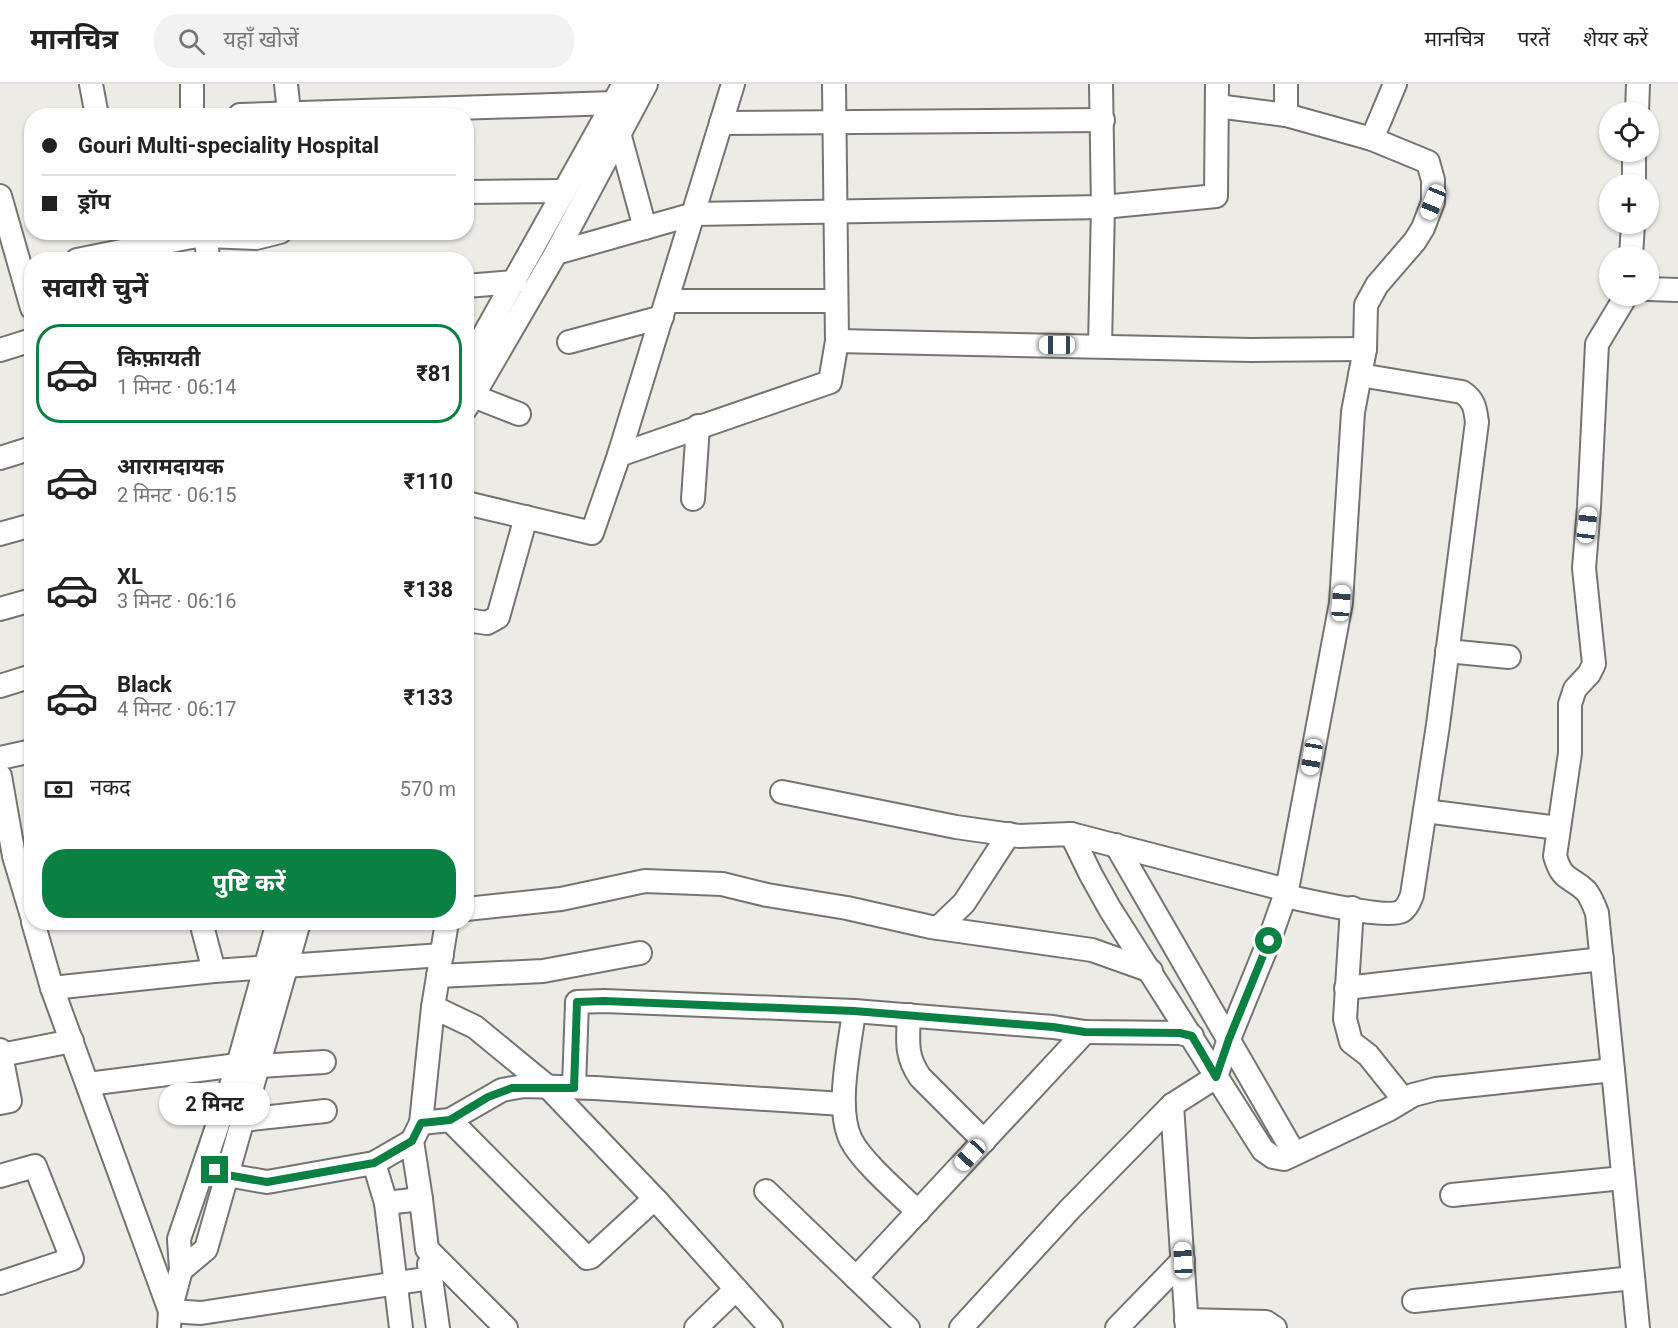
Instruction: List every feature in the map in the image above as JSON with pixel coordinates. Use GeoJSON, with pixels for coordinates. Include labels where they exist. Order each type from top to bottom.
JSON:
{"type":"FeatureCollection","features":[{"type":"Feature","properties":{"kind":"street"},"geometry":{"type":"LineString","coordinates":[[91,84],[96,108]]}},
{"type":"Feature","properties":{"kind":"street"},"geometry":{"type":"LineString","coordinates":[[192,84],[192,108]]}},
{"type":"Feature","properties":{"kind":"street"},"geometry":{"type":"LineString","coordinates":[[286,84],[289,108]]}},
{"type":"Feature","properties":{"kind":"street"},"geometry":{"type":"LineString","coordinates":[[474,395],[556,253],[646,84]]}},
{"type":"Feature","properties":{"kind":"street"},"geometry":{"type":"LineString","coordinates":[[474,505],[592,533],[619,455],[733,84]]}},
{"type":"Feature","properties":{"kind":"street"},"geometry":{"type":"LineString","coordinates":[[619,455],[830,382],[837,341],[834,84]]}},
{"type":"Feature","properties":{"kind":"street"},"geometry":{"type":"LineString","coordinates":[[1100,346],[1103,207],[1101,84]]}},
{"type":"Feature","properties":{"kind":"street"},"geometry":{"type":"LineString","coordinates":[[1286,84],[1287,115]]}},
{"type":"Feature","properties":{"kind":"street"},"geometry":{"type":"LineString","coordinates":[[1372,139],[1395,84]]}},
{"type":"Feature","properties":{"kind":"street"},"geometry":{"type":"LineString","coordinates":[[1637,102],[1638,84]]}},
{"type":"Feature","properties":{"kind":"street"},"geometry":{"type":"LineString","coordinates":[[372,108],[619,93]]}},
{"type":"Feature","properties":{"kind":"street"},"geometry":{"type":"LineString","coordinates":[[474,353],[619,93]]}},
{"type":"Feature","properties":{"kind":"street"},"geometry":{"type":"LineString","coordinates":[[556,253],[694,214],[1103,207],[1216,196],[1217,95],[1372,139],[1428,162],[1433,180],[1433,202],[1415,241],[1377,285],[1366,305],[1365,349],[1353,412],[1341,603],[1286,893],[1216,1077],[1172,1105],[1070,1209],[970,1325]]}},
{"type":"Feature","properties":{"kind":"street"},"geometry":{"type":"LineString","coordinates":[[722,123],[1102,120]]}},
{"type":"Feature","properties":{"kind":"street"},"geometry":{"type":"LineString","coordinates":[[619,133],[645,228]]}},
{"type":"Feature","properties":{"kind":"street"},"geometry":{"type":"LineString","coordinates":[[474,192],[564,191]]}},
{"type":"Feature","properties":{"kind":"street"},"geometry":{"type":"LineString","coordinates":[[1,201],[24,282]]}},
{"type":"Feature","properties":{"kind":"street"},"geometry":{"type":"LineString","coordinates":[[97,252],[121,242],[142,240]]}},
{"type":"Feature","properties":{"kind":"street"},"geometry":{"type":"LineString","coordinates":[[474,285],[515,282]]}},
{"type":"Feature","properties":{"kind":"street"},"geometry":{"type":"LineString","coordinates":[[1659,289],[1678,291]]}},
{"type":"Feature","properties":{"kind":"street"},"geometry":{"type":"LineString","coordinates":[[569,342],[664,309],[836,301]]}},
{"type":"Feature","properties":{"kind":"street"},"geometry":{"type":"LineString","coordinates":[[1620,306],[1597,344],[1584,568],[1594,664],[1589,674],[1575,689],[1570,704],[1570,753],[1555,856],[1560,870],[1586,891],[1597,913],[1638,1328]]}},
{"type":"Feature","properties":{"kind":"street"},"geometry":{"type":"LineString","coordinates":[[837,341],[1251,350],[1365,349]]}},
{"type":"Feature","properties":{"kind":"street"},"geometry":{"type":"LineString","coordinates":[[0,350],[24,342]]}},
{"type":"Feature","properties":{"kind":"street"},"geometry":{"type":"LineString","coordinates":[[782,792],[956,827],[1009,834],[1071,834],[1286,893],[1383,914],[1402,911],[1408,905],[1412,895],[1425,811],[1477,422],[1472,398],[1461,392],[1360,375]]}},
{"type":"Feature","properties":{"kind":"street"},"geometry":{"type":"LineString","coordinates":[[474,403],[519,414]]}},
{"type":"Feature","properties":{"kind":"street"},"geometry":{"type":"LineString","coordinates":[[693,500],[698,426]]}},
{"type":"Feature","properties":{"kind":"street"},"geometry":{"type":"LineString","coordinates":[[0,458],[24,450]]}},
{"type":"Feature","properties":{"kind":"street"},"geometry":{"type":"LineString","coordinates":[[474,621],[487,623],[498,617],[526,517]]}},
{"type":"Feature","properties":{"kind":"street"},"geometry":{"type":"LineString","coordinates":[[0,534],[24,527]]}},
{"type":"Feature","properties":{"kind":"street"},"geometry":{"type":"LineString","coordinates":[[0,609],[24,602]]}},
{"type":"Feature","properties":{"kind":"street"},"geometry":{"type":"LineString","coordinates":[[1447,651],[1509,657]]}},
{"type":"Feature","properties":{"kind":"street"},"geometry":{"type":"LineString","coordinates":[[0,686],[24,678]]}},
{"type":"Feature","properties":{"kind":"street"},"geometry":{"type":"LineString","coordinates":[[0,758],[24,753]]}},
{"type":"Feature","properties":{"kind":"street"},"geometry":{"type":"LineString","coordinates":[[0,777],[23,854]]}},
{"type":"Feature","properties":{"kind":"street"},"geometry":{"type":"LineString","coordinates":[[1425,811],[1558,828]]}},
{"type":"Feature","properties":{"kind":"street"},"geometry":{"type":"LineString","coordinates":[[938,928],[964,903],[1009,834]]}},
{"type":"Feature","properties":{"kind":"street"},"geometry":{"type":"LineString","coordinates":[[1071,834],[1110,909],[1263,1150],[1274,1157],[1284,1159],[1388,1110],[1413,1095],[1436,1089],[1613,1070]]}},
{"type":"Feature","properties":{"kind":"street"},"geometry":{"type":"LineString","coordinates":[[1116,845],[1294,1153]]}},
{"type":"Feature","properties":{"kind":"street"},"geometry":{"type":"LineString","coordinates":[[474,908],[561,899],[645,881],[722,884],[938,928],[1092,950],[1151,971]]}},
{"type":"Feature","properties":{"kind":"street"},"geometry":{"type":"LineString","coordinates":[[1352,908],[1345,1020],[1351,1042],[1368,1055],[1404,1100]]}},
{"type":"Feature","properties":{"kind":"street"},"geometry":{"type":"LineString","coordinates":[[35,930],[52,988],[170,1319]]}},
{"type":"Feature","properties":{"kind":"street"},"geometry":{"type":"LineString","coordinates":[[203,930],[214,971]]}},
{"type":"Feature","properties":{"kind":"street"},"geometry":{"type":"LineString","coordinates":[[276,967],[278,930]]}},
{"type":"Feature","properties":{"kind":"street"},"geometry":{"type":"LineString","coordinates":[[170,1319],[181,1270],[179,1239],[203,1164],[248,1065],[276,967],[295,930]]}},
{"type":"Feature","properties":{"kind":"street"},"geometry":{"type":"LineString","coordinates":[[438,1328],[421,1199],[416,1132],[446,930]]}},
{"type":"Feature","properties":{"kind":"street"},"geometry":{"type":"LineString","coordinates":[[52,988],[214,971],[276,967],[440,965],[543,971],[640,953]]}},
{"type":"Feature","properties":{"kind":"street"},"geometry":{"type":"LineString","coordinates":[[1346,988],[1602,959]]}},
{"type":"Feature","properties":{"kind":"street"},"geometry":{"type":"LineString","coordinates":[[574,1088],[577,1002],[604,1001],[854,1011],[1053,1027],[1085,1032],[1180,1033],[1192,1036]]}},
{"type":"Feature","properties":{"kind":"street"},"geometry":{"type":"LineString","coordinates":[[433,1007],[475,1027],[548,1087],[657,1201],[771,1328]]}},
{"type":"Feature","properties":{"kind":"street"},"geometry":{"type":"LineString","coordinates":[[854,1011],[843,1104],[845,1121],[851,1139],[860,1153],[918,1212]]}},
{"type":"Feature","properties":{"kind":"street"},"geometry":{"type":"LineString","coordinates":[[909,1015],[907,1052],[912,1066],[920,1077],[984,1141]]}},
{"type":"Feature","properties":{"kind":"street"},"geometry":{"type":"LineString","coordinates":[[856,1278],[1085,1032]]}},
{"type":"Feature","properties":{"kind":"street"},"geometry":{"type":"LineString","coordinates":[[0,1103],[10,1101],[1,1052],[72,1041]]}},
{"type":"Feature","properties":{"kind":"street"},"geometry":{"type":"LineString","coordinates":[[88,1084],[248,1065],[324,1062]]}},
{"type":"Feature","properties":{"kind":"street"},"geometry":{"type":"LineString","coordinates":[[181,1270],[206,1250],[243,1120],[248,1065]]}},
{"type":"Feature","properties":{"kind":"street"},"geometry":{"type":"LineString","coordinates":[[203,1164],[227,1175],[267,1182],[374,1163],[416,1132],[450,1120],[502,1090],[524,1086],[843,1104]]}},
{"type":"Feature","properties":{"kind":"street"},"geometry":{"type":"LineString","coordinates":[[1172,1105],[1187,1324],[1266,1322],[1275,1328]]}},
{"type":"Feature","properties":{"kind":"street"},"geometry":{"type":"LineString","coordinates":[[243,1120],[325,1111]]}},
{"type":"Feature","properties":{"kind":"street"},"geometry":{"type":"LineString","coordinates":[[450,1120],[587,1258],[591,1257],[652,1201],[657,1201]]}},
{"type":"Feature","properties":{"kind":"street"},"geometry":{"type":"LineString","coordinates":[[374,1163],[386,1203],[401,1328]]}},
{"type":"Feature","properties":{"kind":"street"},"geometry":{"type":"LineString","coordinates":[[0,1176],[35,1166],[72,1259],[0,1283]]}},
{"type":"Feature","properties":{"kind":"street"},"geometry":{"type":"LineString","coordinates":[[1452,1195],[1623,1178]]}},
{"type":"Feature","properties":{"kind":"street"},"geometry":{"type":"LineString","coordinates":[[766,1191],[908,1328]]}},
{"type":"Feature","properties":{"kind":"street"},"geometry":{"type":"LineString","coordinates":[[386,1203],[421,1199]]}},
{"type":"Feature","properties":{"kind":"street"},"geometry":{"type":"LineString","coordinates":[[427,1249],[506,1328]]}},
{"type":"Feature","properties":{"kind":"street"},"geometry":{"type":"LineString","coordinates":[[1117,1328],[1183,1260]]}},
{"type":"Feature","properties":{"kind":"street"},"geometry":{"type":"LineString","coordinates":[[170,1319],[431,1278]]}},
{"type":"Feature","properties":{"kind":"street"},"geometry":{"type":"LineString","coordinates":[[1414,1301],[1633,1278]]}},
{"type":"Feature","properties":{"kind":"street"},"geometry":{"type":"LineString","coordinates":[[696,1328],[736,1289]]}},
{"type":"Feature","properties":{"kind":"route"},"geometry":{"type":"LineString","coordinates":[[215,1170],[227,1175],[267,1182],[374,1163],[412,1141],[421,1123],[450,1120],[502,1090],[524,1086],[574,1088],[577,1002],[604,1001],[854,1011],[955,1018],[1085,1032],[1180,1033],[1192,1036],[1216,1077],[1239,1011],[1269,941]]}}]}
